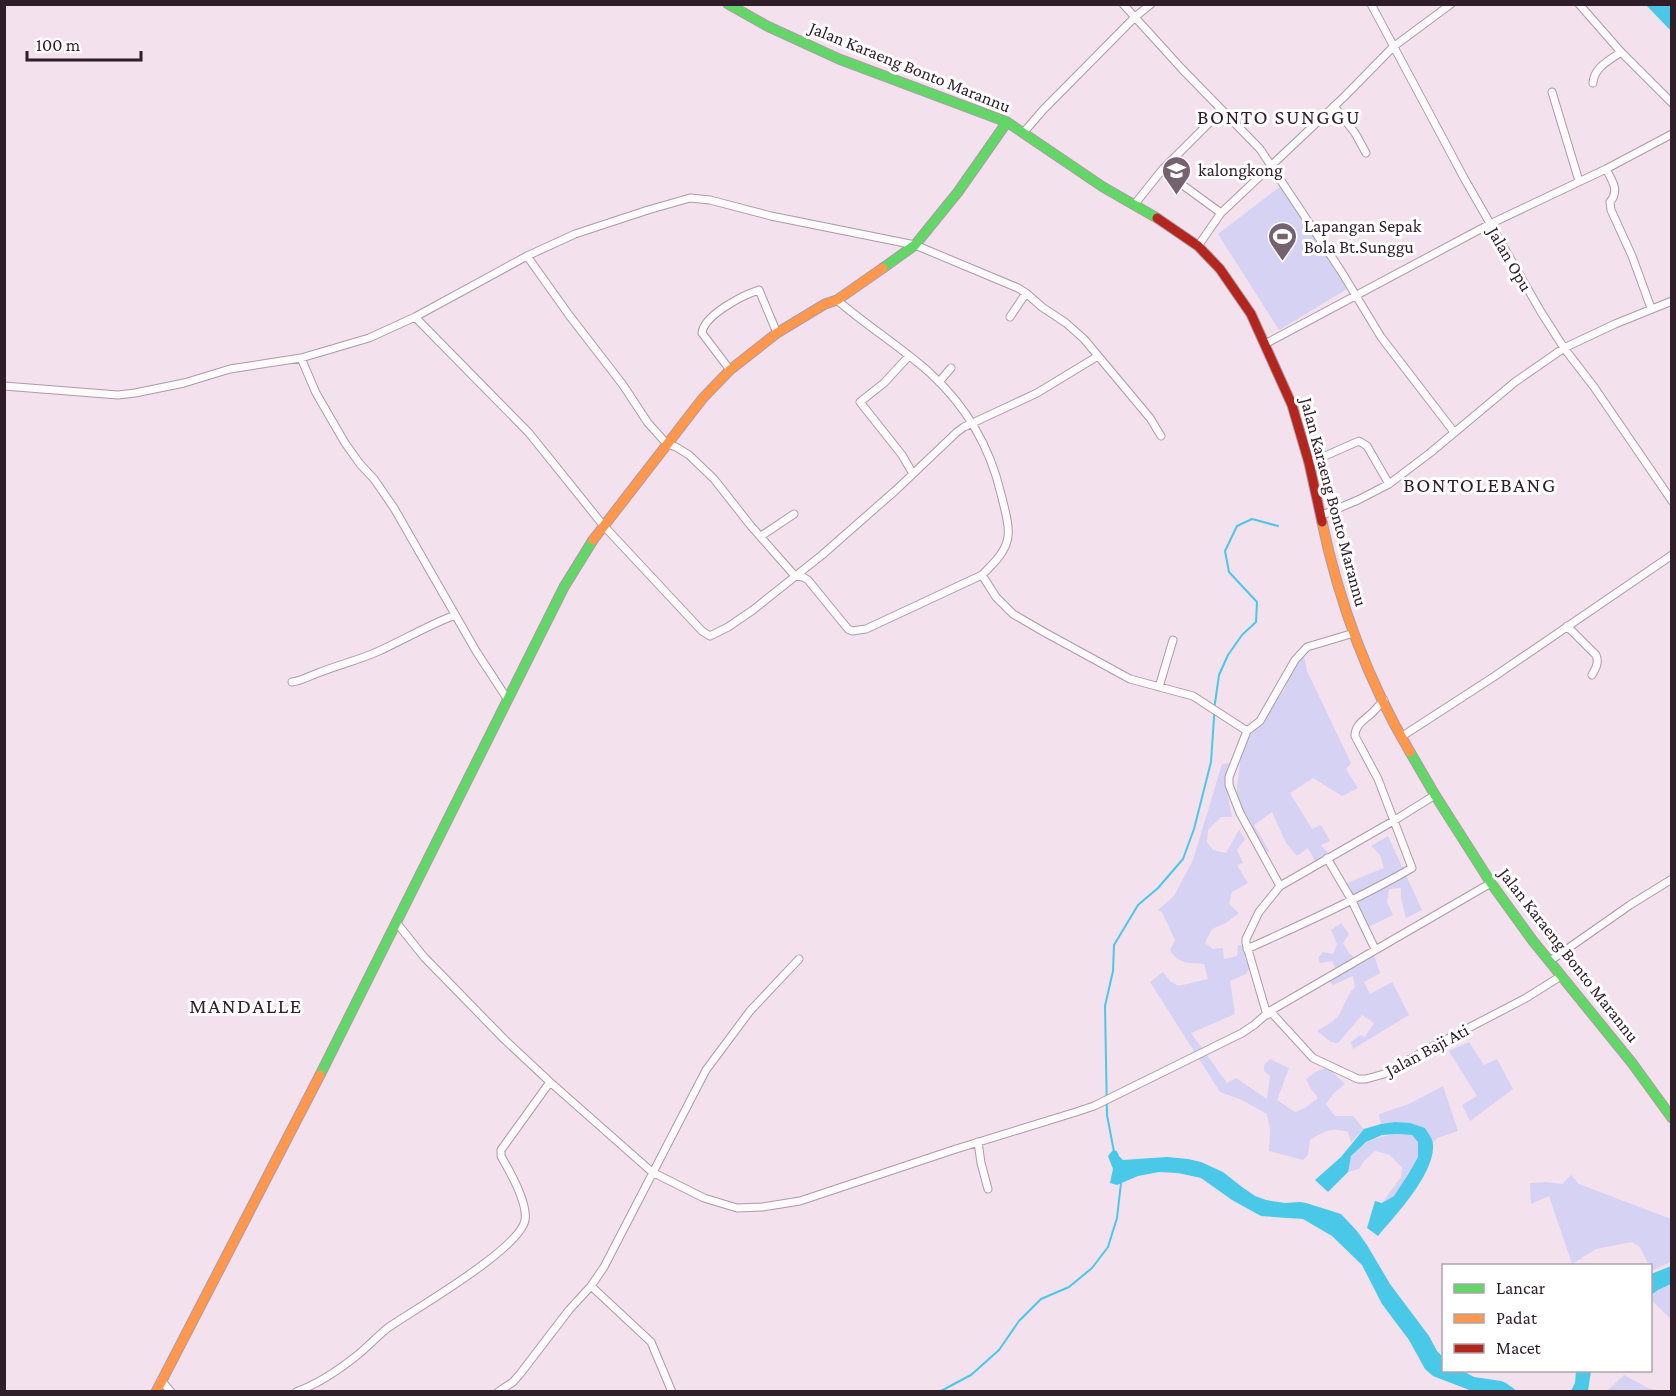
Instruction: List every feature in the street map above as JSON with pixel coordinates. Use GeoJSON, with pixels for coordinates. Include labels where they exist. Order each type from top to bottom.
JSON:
{"type":"FeatureCollection","features":[{"type":"Feature","properties":{"kind":"street","name":"Jalan Karaeng Bonto Marannu"},"geometry":{"type":"LineString","coordinates":[[728,4],[768,26],[839,58],[1007,122],[1093,180],[1198,246],[1220,269],[1251,314],[1292,405],[1309,463],[1330,560],[1354,633],[1401,737],[1491,883],[1526,933],[1616,1042],[1671,1118]]}},
{"type":"Feature","properties":{"kind":"street"},"geometry":{"type":"LineString","coordinates":[[1123,4],[1260,149],[1381,337],[1454,432]]}},
{"type":"Feature","properties":{"kind":"street"},"geometry":{"type":"LineString","coordinates":[[1024,132],[1135,17],[1151,4]]}},
{"type":"Feature","properties":{"kind":"street","name":"Jalan Opu"},"geometry":{"type":"LineString","coordinates":[[1371,4],[1490,224],[1541,312],[1671,501]]}},
{"type":"Feature","properties":{"kind":"street"},"geometry":{"type":"LineString","coordinates":[[1198,246],[1221,213],[1393,47],[1451,4]]}},
{"type":"Feature","properties":{"kind":"street"},"geometry":{"type":"LineString","coordinates":[[1579,4],[1671,103]]}},
{"type":"Feature","properties":{"kind":"street"},"geometry":{"type":"LineString","coordinates":[[1593,83],[1598,69],[1622,52]]}},
{"type":"Feature","properties":{"kind":"street"},"geometry":{"type":"LineString","coordinates":[[1552,92],[1579,181]]}},
{"type":"Feature","properties":{"kind":"street"},"geometry":{"type":"LineString","coordinates":[[1334,106],[1355,133],[1366,153]]}},
{"type":"Feature","properties":{"kind":"street"},"geometry":{"type":"LineString","coordinates":[[1134,205],[1162,170],[1222,110]]}},
{"type":"Feature","properties":{"kind":"street"},"geometry":{"type":"LineString","coordinates":[[156,1392],[288,1138],[564,587],[603,525],[703,398],[730,370],[777,333],[825,304],[837,300],[915,245],[958,192],[1007,122]]}},
{"type":"Feature","properties":{"kind":"street"},"geometry":{"type":"LineString","coordinates":[[1264,344],[1490,224],[1606,169],[1671,134]]}},
{"type":"Feature","properties":{"kind":"street"},"geometry":{"type":"LineString","coordinates":[[1606,169],[1616,192],[1610,202],[1611,210],[1632,256],[1651,308]]}},
{"type":"Feature","properties":{"kind":"street"},"geometry":{"type":"LineString","coordinates":[[1162,170],[1221,213]]}},
{"type":"Feature","properties":{"kind":"street"},"geometry":{"type":"LineString","coordinates":[[4,386],[118,395],[184,383],[230,369],[301,358],[369,338],[415,317],[527,256],[575,234],[673,202],[698,198],[771,216],[915,245],[1026,293],[1042,308],[1066,323],[1084,339],[1150,418],[1161,436]]}},
{"type":"Feature","properties":{"kind":"street"},"geometry":{"type":"LineString","coordinates":[[527,256],[565,310],[621,382],[636,406],[667,444],[689,455],[714,478],[795,576],[808,580],[852,631],[866,629],[981,575],[1003,554],[1009,534],[994,468],[974,424],[939,382],[837,300]]}},
{"type":"Feature","properties":{"kind":"street"},"geometry":{"type":"LineString","coordinates":[[730,370],[702,333],[703,326],[720,310],[759,290],[777,333]]}},
{"type":"Feature","properties":{"kind":"street"},"geometry":{"type":"LineString","coordinates":[[1010,317],[1026,293]]}},
{"type":"Feature","properties":{"kind":"street"},"geometry":{"type":"LineString","coordinates":[[1320,516],[1351,504],[1389,484],[1515,382],[1564,348],[1671,301]]}},
{"type":"Feature","properties":{"kind":"street"},"geometry":{"type":"LineString","coordinates":[[415,317],[529,433],[603,525],[702,632],[710,636],[753,610],[856,526],[957,432],[1037,393],[1098,356]]}},
{"type":"Feature","properties":{"kind":"street"},"geometry":{"type":"LineString","coordinates":[[909,356],[884,383],[860,402],[902,455],[914,474]]}},
{"type":"Feature","properties":{"kind":"street"},"geometry":{"type":"LineString","coordinates":[[301,358],[316,393],[345,443],[394,508],[486,668],[508,700]]}},
{"type":"Feature","properties":{"kind":"street"},"geometry":{"type":"LineString","coordinates":[[939,382],[951,368]]}},
{"type":"Feature","properties":{"kind":"street"},"geometry":{"type":"LineString","coordinates":[[1309,463],[1359,441],[1367,446],[1389,484]]}},
{"type":"Feature","properties":{"kind":"street"},"geometry":{"type":"LineString","coordinates":[[761,536],[794,514]]}},
{"type":"Feature","properties":{"kind":"street"},"geometry":{"type":"LineString","coordinates":[[1401,737],[1671,555]]}},
{"type":"Feature","properties":{"kind":"street"},"geometry":{"type":"LineString","coordinates":[[981,575],[996,597],[1014,614],[1044,632],[1130,679],[1192,696],[1247,731]]}},
{"type":"Feature","properties":{"kind":"street"},"geometry":{"type":"LineString","coordinates":[[292,682],[298,682],[366,657],[455,615]]}},
{"type":"Feature","properties":{"kind":"street"},"geometry":{"type":"LineString","coordinates":[[1567,627],[1596,655],[1598,660],[1592,675]]}},
{"type":"Feature","properties":{"kind":"street"},"geometry":{"type":"LineString","coordinates":[[1280,886],[1240,813],[1229,786],[1229,777],[1247,731],[1260,722],[1302,651],[1314,644],[1354,633]]}},
{"type":"Feature","properties":{"kind":"street"},"geometry":{"type":"LineString","coordinates":[[1159,687],[1173,640]]}},
{"type":"Feature","properties":{"kind":"street"},"geometry":{"type":"LineString","coordinates":[[1247,949],[1412,868],[1378,779],[1355,736],[1360,722],[1384,700]]}},
{"type":"Feature","properties":{"kind":"street"},"geometry":{"type":"LineString","coordinates":[[1268,1013],[1245,943],[1259,912],[1280,886],[1435,795]]}},
{"type":"Feature","properties":{"kind":"street"},"geometry":{"type":"LineString","coordinates":[[1327,858],[1376,949]]}},
{"type":"Feature","properties":{"kind":"street"},"geometry":{"type":"LineString","coordinates":[[1550,961],[1630,904],[1671,879]]}},
{"type":"Feature","properties":{"kind":"street"},"geometry":{"type":"LineString","coordinates":[[396,922],[424,957],[462,997],[550,1082],[652,1173],[714,1202],[737,1208],[800,1201],[1094,1106],[1242,1033],[1268,1013],[1491,883]]}},
{"type":"Feature","properties":{"kind":"street"},"geometry":{"type":"LineString","coordinates":[[498,1392],[513,1382],[569,1310],[591,1286],[616,1245],[706,1070],[750,1011],[799,959]]}},
{"type":"Feature","properties":{"kind":"street","name":"Jalan Baji Ati"},"geometry":{"type":"LineString","coordinates":[[1268,1013],[1312,1059],[1358,1078],[1366,1079],[1384,1074],[1526,998],[1561,976]]}},
{"type":"Feature","properties":{"kind":"street"},"geometry":{"type":"LineString","coordinates":[[296,1392],[330,1376],[392,1325],[434,1299],[490,1259],[516,1235],[525,1219],[523,1202],[501,1156],[501,1150],[550,1082]]}},
{"type":"Feature","properties":{"kind":"street"},"geometry":{"type":"LineString","coordinates":[[978,1142],[988,1189]]}},
{"type":"Feature","properties":{"kind":"street"},"geometry":{"type":"LineString","coordinates":[[591,1286],[651,1342],[672,1392]]}},
{"type":"Feature","properties":{"kind":"street"},"geometry":{"type":"LineString","coordinates":[[161,1380],[171,1392]]}},
{"type":"Feature","properties":{"kind":"shaded area","name":"Lapangan Sepak Bola Bt.Sunggu"},"geometry":{"type":"Polygon","coordinates":[[[1282,185],[1347,289],[1279,330],[1218,234],[1282,185]]]}},
{"type":"Feature","properties":{"kind":"shaded area"},"geometry":{"type":"Polygon","coordinates":[[[1303,650],[1307,671],[1351,763],[1346,769],[1358,788],[1342,796],[1313,778],[1290,793],[1312,829],[1321,825],[1330,841],[1321,845],[1333,859],[1318,867],[1308,848],[1297,856],[1286,843],[1272,812],[1254,825],[1269,851],[1261,854],[1236,797],[1243,737],[1250,736],[1285,689],[1292,667],[1303,650]]]}},
{"type":"Feature","properties":{"kind":"shaded area"},"geometry":{"type":"Polygon","coordinates":[[[1231,763],[1227,792],[1232,817],[1221,817],[1208,830],[1207,842],[1213,850],[1226,853],[1239,830],[1245,839],[1237,850],[1243,863],[1237,865],[1248,883],[1232,892],[1229,904],[1239,913],[1226,923],[1212,929],[1205,943],[1213,949],[1223,948],[1224,959],[1237,956],[1238,945],[1246,945],[1245,959],[1252,965],[1246,974],[1230,981],[1235,1014],[1191,1033],[1227,1083],[1236,1078],[1267,1099],[1270,1076],[1264,1071],[1264,1065],[1270,1059],[1289,1068],[1277,1100],[1295,1112],[1318,1098],[1306,1079],[1317,1071],[1328,1068],[1345,1084],[1326,1104],[1335,1116],[1353,1116],[1364,1129],[1351,1142],[1348,1132],[1332,1130],[1320,1134],[1310,1140],[1308,1155],[1303,1160],[1269,1151],[1270,1130],[1267,1114],[1242,1100],[1220,1092],[1150,982],[1163,972],[1170,981],[1178,986],[1208,979],[1204,964],[1184,962],[1173,955],[1170,950],[1175,940],[1162,912],[1158,910],[1174,896],[1193,860],[1222,764],[1231,763]]]}},
{"type":"Feature","properties":{"kind":"shaded area"},"geometry":{"type":"Polygon","coordinates":[[[1388,836],[1422,910],[1406,918],[1401,888],[1389,889],[1387,902],[1393,915],[1368,927],[1347,883],[1384,868],[1380,855],[1371,846],[1388,836]]]}},
{"type":"Feature","properties":{"kind":"shaded area"},"geometry":{"type":"Polygon","coordinates":[[[1341,923],[1349,934],[1343,943],[1349,953],[1361,963],[1368,960],[1371,946],[1380,973],[1364,982],[1370,994],[1392,982],[1409,1015],[1353,1049],[1351,1042],[1360,1035],[1365,1037],[1374,1023],[1362,1015],[1338,1043],[1331,1042],[1317,1031],[1338,1016],[1355,987],[1353,976],[1333,985],[1328,979],[1337,972],[1332,961],[1320,963],[1318,958],[1323,952],[1333,954],[1337,944],[1331,930],[1341,923]]]}},
{"type":"Feature","properties":{"kind":"shaded area"},"geometry":{"type":"Polygon","coordinates":[[[1469,1042],[1484,1065],[1497,1059],[1513,1089],[1470,1121],[1462,1105],[1477,1096],[1449,1051],[1469,1042]]]}},
{"type":"Feature","properties":{"kind":"shaded area"},"geometry":{"type":"Polygon","coordinates":[[[1443,1086],[1458,1131],[1437,1138],[1433,1143],[1425,1128],[1395,1122],[1381,1124],[1379,1114],[1409,1104],[1443,1086]]]}},
{"type":"Feature","properties":{"kind":"shaded area"},"geometry":{"type":"Polygon","coordinates":[[[1398,1134],[1412,1135],[1418,1141],[1418,1157],[1394,1196],[1382,1203],[1401,1177],[1402,1168],[1390,1155],[1375,1151],[1359,1169],[1348,1172],[1349,1163],[1358,1149],[1365,1144],[1381,1137],[1398,1134]]]}},
{"type":"Feature","properties":{"kind":"shaded area"},"geometry":{"type":"Polygon","coordinates":[[[1571,1175],[1579,1184],[1671,1219],[1671,1262],[1652,1271],[1652,1264],[1649,1264],[1640,1247],[1632,1242],[1596,1249],[1572,1264],[1549,1196],[1531,1204],[1530,1183],[1562,1184],[1571,1175]]]}},
{"type":"Feature","properties":{"kind":"shaded area"},"geometry":{"type":"Polygon","coordinates":[[[1671,1284],[1671,1319],[1652,1301],[1652,1294],[1671,1284]]]}},
{"type":"Feature","properties":{"kind":"shaded area"},"geometry":{"type":"Polygon","coordinates":[[[1624,1375],[1648,1388],[1660,1391],[1607,1391],[1624,1375]]]}},
{"type":"Feature","properties":{"kind":"water"},"geometry":{"type":"Polygon","coordinates":[[[1646,5],[1671,5],[1671,31],[1646,5]]]}},
{"type":"Feature","properties":{"kind":"water"},"geometry":{"type":"Polygon","coordinates":[[[1395,1122],[1410,1123],[1425,1128],[1433,1143],[1432,1156],[1428,1168],[1413,1193],[1378,1236],[1367,1228],[1375,1201],[1382,1203],[1394,1196],[1418,1157],[1418,1142],[1412,1135],[1382,1135],[1366,1142],[1351,1156],[1348,1172],[1328,1192],[1315,1180],[1341,1157],[1364,1129],[1395,1122]]]}},
{"type":"Feature","properties":{"kind":"water"},"geometry":{"type":"Polygon","coordinates":[[[1113,1150],[1117,1151],[1123,1160],[1167,1157],[1201,1162],[1223,1172],[1255,1196],[1285,1203],[1306,1203],[1341,1214],[1367,1245],[1390,1284],[1442,1356],[1442,1372],[1465,1372],[1474,1377],[1501,1381],[1517,1391],[1472,1391],[1433,1376],[1425,1369],[1409,1340],[1382,1304],[1362,1265],[1332,1236],[1303,1219],[1261,1216],[1232,1200],[1201,1178],[1178,1173],[1159,1172],[1138,1176],[1117,1185],[1110,1183],[1113,1169],[1108,1156],[1113,1150]]]}},
{"type":"Feature","properties":{"kind":"water"},"geometry":{"type":"Polygon","coordinates":[[[1671,1266],[1671,1284],[1652,1294],[1652,1274],[1671,1266]]]}},
{"type":"Feature","properties":{"kind":"water"},"geometry":{"type":"Polygon","coordinates":[[[1576,1372],[1591,1372],[1588,1391],[1571,1391],[1575,1383],[1576,1372]]]}},
{"type":"Feature","properties":{"kind":"waterway"},"geometry":{"type":"LineString","coordinates":[[1114,1152],[1107,1115],[1105,1006],[1113,971],[1114,945],[1138,905],[1158,888],[1183,859],[1194,829],[1211,762],[1219,675],[1228,655],[1242,635],[1256,622],[1257,602],[1229,572],[1225,551],[1237,526],[1252,519],[1278,526]]}},
{"type":"Feature","properties":{"kind":"waterway"},"geometry":{"type":"LineString","coordinates":[[939,1392],[971,1375],[999,1350],[1019,1321],[1041,1299],[1069,1287],[1092,1268],[1108,1247],[1117,1218],[1121,1183]]}},
{"type":"Feature","properties":{"kind":"traffic: fast"},"geometry":{"type":"LineString","coordinates":[[728,4],[767,26],[839,59],[1007,122],[1103,187],[1157,218]]}},
{"type":"Feature","properties":{"kind":"traffic: fast"},"geometry":{"type":"LineString","coordinates":[[883,268],[915,245],[958,192],[1007,122]]}},
{"type":"Feature","properties":{"kind":"traffic: fast"},"geometry":{"type":"LineString","coordinates":[[320,1075],[564,587],[593,540]]}},
{"type":"Feature","properties":{"kind":"traffic: fast"},"geometry":{"type":"LineString","coordinates":[[1410,752],[1491,883],[1533,941],[1632,1063],[1672,1118]]}},
{"type":"Feature","properties":{"kind":"traffic: slow"},"geometry":{"type":"LineString","coordinates":[[593,540],[703,398],[730,370],[777,333],[825,304],[837,300],[883,268]]}},
{"type":"Feature","properties":{"kind":"traffic: slow"},"geometry":{"type":"LineString","coordinates":[[1322,522],[1346,611],[1368,669],[1410,752]]}},
{"type":"Feature","properties":{"kind":"traffic: slow"},"geometry":{"type":"LineString","coordinates":[[156,1392],[320,1075]]}},
{"type":"Feature","properties":{"kind":"traffic: jam"},"geometry":{"type":"LineString","coordinates":[[1157,218],[1198,246],[1220,269],[1251,314],[1292,405],[1309,463],[1322,522]]}},
{"type":"Feature","properties":{"kind":"place","name":"kalongkong"},"geometry":{"type":"Point","coordinates":[1177,196]}},
{"type":"Feature","properties":{"kind":"place","name":"Lapangan Sepak Bola Bt.Sunggu"},"geometry":{"type":"Point","coordinates":[1283,262]}},
{"type":"Feature","properties":{"kind":"district","name":"BONTO SUNGGU"},"geometry":{"type":"Point","coordinates":[1279,117]}},
{"type":"Feature","properties":{"kind":"district","name":"BONTOLEBANG"},"geometry":{"type":"Point","coordinates":[1480,485]}},
{"type":"Feature","properties":{"kind":"district","name":"MANDALLE"},"geometry":{"type":"Point","coordinates":[246,1006]}}]}
